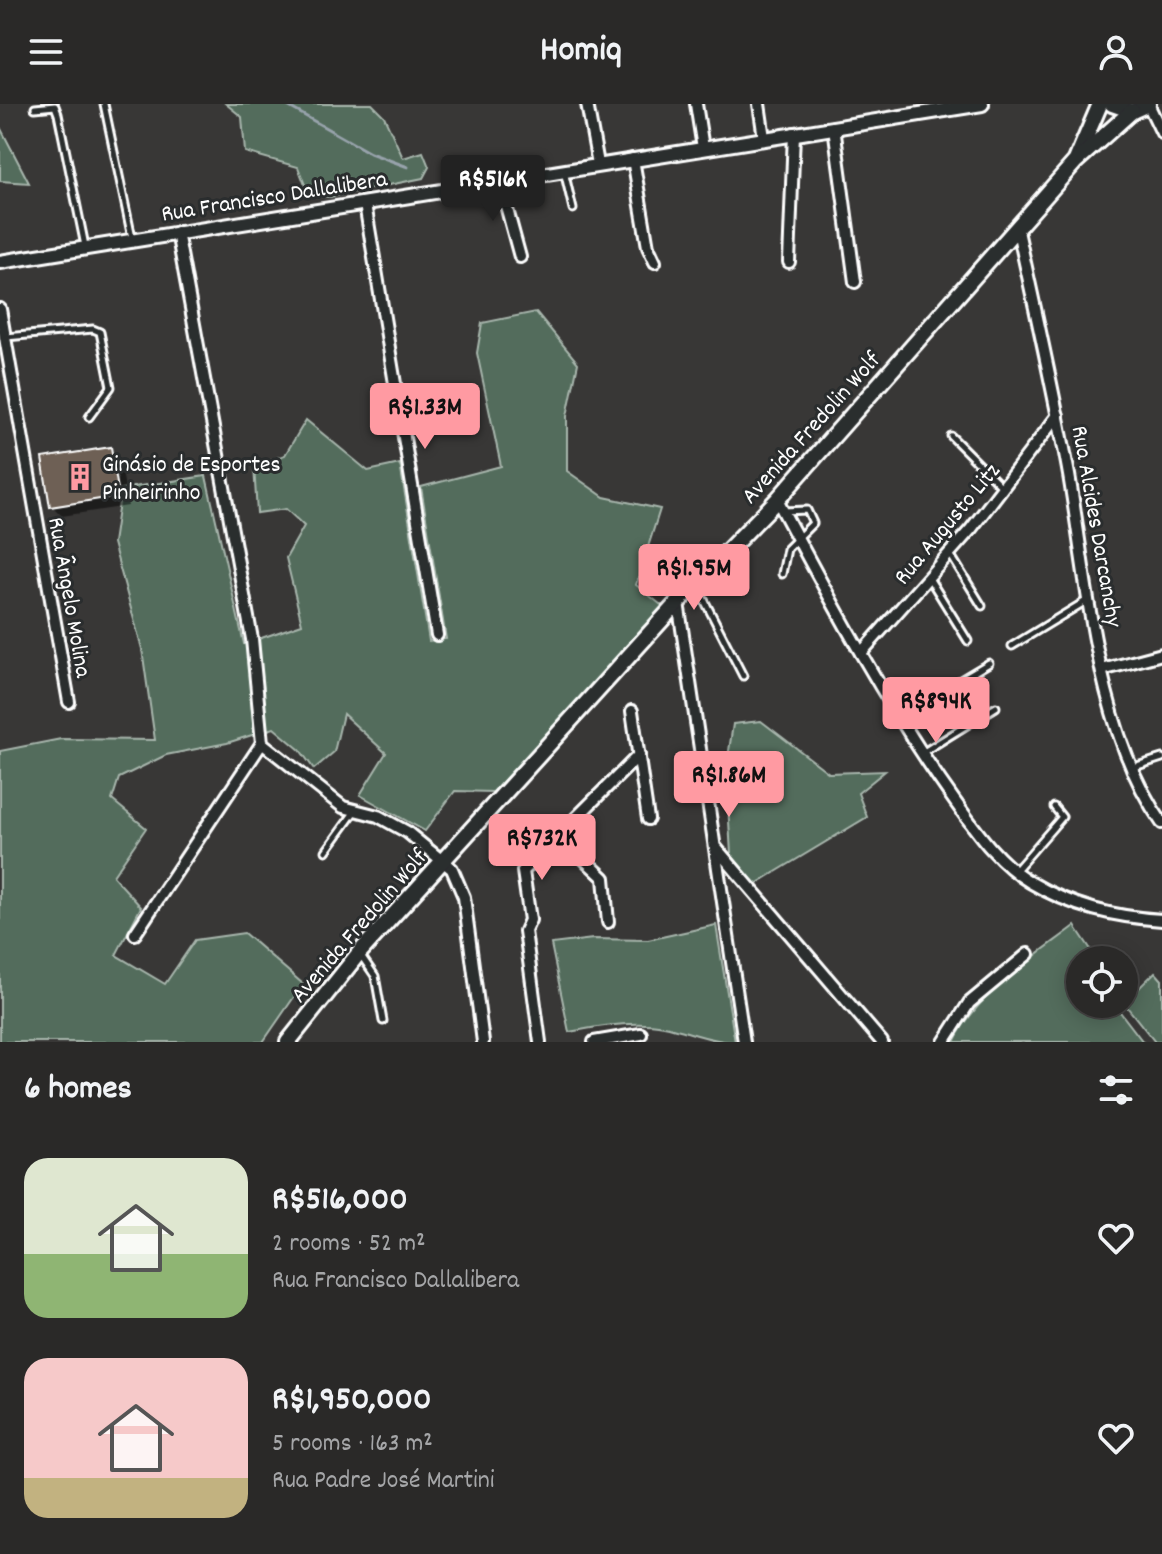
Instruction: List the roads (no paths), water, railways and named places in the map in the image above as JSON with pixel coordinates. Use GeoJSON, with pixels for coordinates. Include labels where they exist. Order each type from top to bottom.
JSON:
{"type":"FeatureCollection","features":[{"type":"Feature","properties":{"kind":"main road","name":"Avenida Fredolin Wolf"},"geometry":{"type":"LineString","coordinates":[[1075,162],[1100,104]]}},
{"type":"Feature","properties":{"kind":"main road"},"geometry":{"type":"LineString","coordinates":[[1112,104],[1132,111]]}},
{"type":"Feature","properties":{"kind":"main road","name":"Avenida Fredolin Wolf"},"geometry":{"type":"LineString","coordinates":[[288,1042],[359,953],[678,602],[779,506],[1075,162],[1132,111],[1148,104]]}},
{"type":"Feature","properties":{"kind":"street"},"geometry":{"type":"LineString","coordinates":[[587,104],[598,164]]}},
{"type":"Feature","properties":{"kind":"street"},"geometry":{"type":"LineString","coordinates":[[696,104],[703,148]]}},
{"type":"Feature","properties":{"kind":"street"},"geometry":{"type":"LineString","coordinates":[[759,104],[764,138]]}},
{"type":"Feature","properties":{"kind":"street","name":"Rua Francisco Dallalibera"},"geometry":{"type":"LineString","coordinates":[[0,262],[979,104]]}},
{"type":"Feature","properties":{"kind":"street"},"geometry":{"type":"LineString","coordinates":[[1148,104],[1162,133]]}},
{"type":"Feature","properties":{"kind":"street"},"geometry":{"type":"LineString","coordinates":[[1157,104],[1162,133]]}},
{"type":"Feature","properties":{"kind":"street"},"geometry":{"type":"LineString","coordinates":[[834,127],[855,282]]}},
{"type":"Feature","properties":{"kind":"street"},"geometry":{"type":"LineString","coordinates":[[789,262],[794,133]]}},
{"type":"Feature","properties":{"kind":"street"},"geometry":{"type":"LineString","coordinates":[[633,159],[648,247],[655,262]]}},
{"type":"Feature","properties":{"kind":"street"},"geometry":{"type":"LineString","coordinates":[[499,180],[520,257]]}},
{"type":"Feature","properties":{"kind":"street"},"geometry":{"type":"LineString","coordinates":[[365,204],[437,635]]}},
{"type":"Feature","properties":{"kind":"street","name":"Rua Alcides Darcanchy"},"geometry":{"type":"LineString","coordinates":[[1017,226],[1058,415],[1102,670],[1129,768],[1162,823]]}},
{"type":"Feature","properties":{"kind":"street"},"geometry":{"type":"LineString","coordinates":[[135,934],[262,743],[252,639],[177,232]]}},
{"type":"Feature","properties":{"kind":"street","name":"Rua Ângelo Molina"},"geometry":{"type":"LineString","coordinates":[[0,309],[69,702]]}},
{"type":"Feature","properties":{"kind":"street","name":"Rua Augusto Litz"},"geometry":{"type":"LineString","coordinates":[[861,653],[950,553],[1058,415]]}},
{"type":"Feature","properties":{"kind":"street"},"geometry":{"type":"LineString","coordinates":[[779,506],[921,753],[989,848],[1015,871],[1060,897],[1113,917],[1162,920]]}},
{"type":"Feature","properties":{"kind":"street"},"geometry":{"type":"LineString","coordinates":[[678,602],[744,1042]]}},
{"type":"Feature","properties":{"kind":"street"},"geometry":{"type":"LineString","coordinates":[[1102,670],[1162,654]]}},
{"type":"Feature","properties":{"kind":"street"},"geometry":{"type":"LineString","coordinates":[[632,711],[648,819]]}},
{"type":"Feature","properties":{"kind":"street"},"geometry":{"type":"LineString","coordinates":[[262,743],[343,807],[378,816],[444,859],[459,880],[464,897],[483,1042]]}},
{"type":"Feature","properties":{"kind":"street"},"geometry":{"type":"LineString","coordinates":[[540,1042],[525,931],[530,920],[523,871],[639,755]]}},
{"type":"Feature","properties":{"kind":"street"},"geometry":{"type":"LineString","coordinates":[[559,835],[604,878],[608,922]]}},
{"type":"Feature","properties":{"kind":"street"},"geometry":{"type":"LineString","coordinates":[[716,848],[882,1042]]}},
{"type":"Feature","properties":{"kind":"street"},"geometry":{"type":"LineString","coordinates":[[944,1042],[969,1003],[1028,954]]}},
{"type":"Feature","properties":{"kind":"street"},"geometry":{"type":"LineString","coordinates":[[594,1042],[641,1034]]}},
{"type":"Feature","properties":{"kind":"lane"},"geometry":{"type":"LineString","coordinates":[[35,108],[49,104],[55,106],[58,114],[85,247]]}},
{"type":"Feature","properties":{"kind":"lane"},"geometry":{"type":"LineString","coordinates":[[104,104],[132,239]]}},
{"type":"Feature","properties":{"kind":"lane"},"geometry":{"type":"LineString","coordinates":[[563,170],[573,209]]}},
{"type":"Feature","properties":{"kind":"lane"},"geometry":{"type":"LineString","coordinates":[[6,337],[93,329],[100,332],[111,387],[89,417]]}},
{"type":"Feature","properties":{"kind":"lane"},"geometry":{"type":"LineString","coordinates":[[951,436],[1003,487]]}},
{"type":"Feature","properties":{"kind":"lane"},"geometry":{"type":"LineString","coordinates":[[779,506],[799,508],[812,516],[810,530],[798,538],[784,556],[782,574]]}},
{"type":"Feature","properties":{"kind":"lane"},"geometry":{"type":"LineString","coordinates":[[950,553],[982,606]]}},
{"type":"Feature","properties":{"kind":"lane"},"geometry":{"type":"LineString","coordinates":[[928,578],[968,641]]}},
{"type":"Feature","properties":{"kind":"lane"},"geometry":{"type":"LineString","coordinates":[[696,584],[743,676]]}},
{"type":"Feature","properties":{"kind":"lane"},"geometry":{"type":"LineString","coordinates":[[1012,646],[1091,599]]}},
{"type":"Feature","properties":{"kind":"lane"},"geometry":{"type":"LineString","coordinates":[[900,717],[989,663]]}},
{"type":"Feature","properties":{"kind":"lane"},"geometry":{"type":"LineString","coordinates":[[921,753],[996,707]]}},
{"type":"Feature","properties":{"kind":"lane"},"geometry":{"type":"LineString","coordinates":[[1129,768],[1162,758]]}},
{"type":"Feature","properties":{"kind":"lane"},"geometry":{"type":"LineString","coordinates":[[1015,871],[1062,817],[1054,807]]}},
{"type":"Feature","properties":{"kind":"lane"},"geometry":{"type":"LineString","coordinates":[[326,851],[355,811]]}},
{"type":"Feature","properties":{"kind":"lane"},"geometry":{"type":"LineString","coordinates":[[359,953],[373,969],[383,1021]]}},
{"type":"Feature","properties":{"kind":"waterway"},"geometry":{"type":"LineString","coordinates":[[284,104],[370,153],[408,167]]}},
{"type":"Feature","properties":{"kind":"place","name":"Ginásio de Esportes Pinheirinho"},"geometry":{"type":"Point","coordinates":[80,477]}}]}
